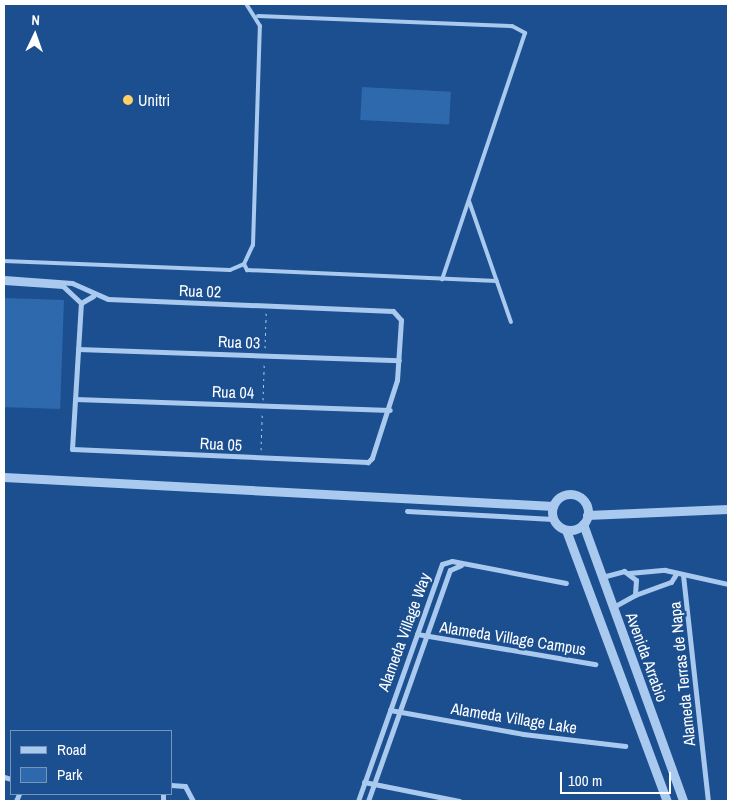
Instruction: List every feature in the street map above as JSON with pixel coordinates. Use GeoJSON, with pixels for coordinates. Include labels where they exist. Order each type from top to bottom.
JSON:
{"type":"FeatureCollection","features":[{"type":"Feature","properties":{"kind":"street"},"geometry":{"type":"LineString","coordinates":[[4,278],[83,288],[93,296],[81,303]]}},
{"type":"Feature","properties":{"kind":"street"},"geometry":{"type":"LineString","coordinates":[[4,282],[63,286],[77,295],[81,303],[75,399]]}},
{"type":"Feature","properties":{"kind":"street"},"geometry":{"type":"LineString","coordinates":[[77,295],[83,288]]}},
{"type":"Feature","properties":{"kind":"street","name":"Rua 02"},"geometry":{"type":"LineString","coordinates":[[93,296],[398,314],[399,360]]}},
{"type":"Feature","properties":{"kind":"street","name":"Rua 03"},"geometry":{"type":"LineString","coordinates":[[78,349],[399,360]]}},
{"type":"Feature","properties":{"kind":"street"},"geometry":{"type":"LineString","coordinates":[[390,410],[399,360]]}},
{"type":"Feature","properties":{"kind":"street","name":"Rua 04"},"geometry":{"type":"LineString","coordinates":[[75,399],[390,410]]}},
{"type":"Feature","properties":{"kind":"street","name":"Rua 05"},"geometry":{"type":"LineString","coordinates":[[75,399],[72,449],[368,462],[390,410]]}},
{"type":"Feature","properties":{"kind":"street"},"geometry":{"type":"LineString","coordinates":[[4,477],[553,506]]}},
{"type":"Feature","properties":{"kind":"street"},"geometry":{"type":"LineString","coordinates":[[553,519],[553,506],[563,496],[576,496],[584,502],[585,520]]}},
{"type":"Feature","properties":{"kind":"street"},"geometry":{"type":"LineString","coordinates":[[407,511],[553,519],[566,530],[585,520],[728,510]]}},
{"type":"Feature","properties":{"kind":"street","name":"Avenida Arrabio"},"geometry":{"type":"LineString","coordinates":[[585,520],[602,577],[682,801]]}},
{"type":"Feature","properties":{"kind":"street","name":"Avenida Arrabio"},"geometry":{"type":"LineString","coordinates":[[566,530],[613,650],[667,801]]}},
{"type":"Feature","properties":{"kind":"street","name":"Alameda Village Way"},"geometry":{"type":"LineString","coordinates":[[358,801],[442,564],[446,560],[461,565]]}},
{"type":"Feature","properties":{"kind":"street"},"geometry":{"type":"LineString","coordinates":[[461,565],[566,584]]}},
{"type":"Feature","properties":{"kind":"street","name":"Alameda Village Way"},"geometry":{"type":"LineString","coordinates":[[368,801],[450,570],[461,565]]}},
{"type":"Feature","properties":{"kind":"street"},"geometry":{"type":"LineString","coordinates":[[602,577],[654,569],[728,584]]}},
{"type":"Feature","properties":{"kind":"street"},"geometry":{"type":"LineString","coordinates":[[628,573],[637,585],[635,595]]}},
{"type":"Feature","properties":{"kind":"street"},"geometry":{"type":"LineString","coordinates":[[613,608],[635,595],[671,582],[676,574]]}},
{"type":"Feature","properties":{"kind":"street","name":"Alameda Terras de Napa"},"geometry":{"type":"LineString","coordinates":[[683,575],[708,801]]}},
{"type":"Feature","properties":{"kind":"street","name":"Alameda Village Campus"},"geometry":{"type":"LineString","coordinates":[[417,634],[595,664]]}},
{"type":"Feature","properties":{"kind":"street"},"geometry":{"type":"LineString","coordinates":[[613,650],[627,646]]}},
{"type":"Feature","properties":{"kind":"street","name":"Alameda Village Lake"},"geometry":{"type":"LineString","coordinates":[[390,710],[523,734],[625,746]]}},
{"type":"Feature","properties":{"kind":"street"},"geometry":{"type":"LineString","coordinates":[[364,782],[459,801]]}},
{"type":"Feature","properties":{"kind":"street"},"geometry":{"type":"LineString","coordinates":[[172,786],[185,786],[193,801]]}},
{"type":"Feature","properties":{"kind":"lane"},"geometry":{"type":"LineString","coordinates":[[246,4],[258,16],[512,26],[525,33],[442,279]]}},
{"type":"Feature","properties":{"kind":"lane"},"geometry":{"type":"LineString","coordinates":[[4,261],[230,270],[244,264],[252,245],[258,16]]}},
{"type":"Feature","properties":{"kind":"lane"},"geometry":{"type":"LineString","coordinates":[[469,201],[511,322]]}},
{"type":"Feature","properties":{"kind":"lane"},"geometry":{"type":"LineString","coordinates":[[244,264],[247,270],[497,281]]}},
{"type":"Feature","properties":{"kind":"path"},"geometry":{"type":"LineString","coordinates":[[260,458],[266,306]]}},
{"type":"Feature","properties":{"kind":"green space"},"geometry":{"type":"Polygon","coordinates":[[[362,87],[451,92],[449,125],[360,120],[362,87]]]}},
{"type":"Feature","properties":{"kind":"green space"},"geometry":{"type":"Polygon","coordinates":[[[4,298],[64,300],[60,409],[4,407],[4,298]]]}},
{"type":"Feature","properties":{"kind":"place","name":"Unitri"},"geometry":{"type":"Point","coordinates":[128,100]}}]}
